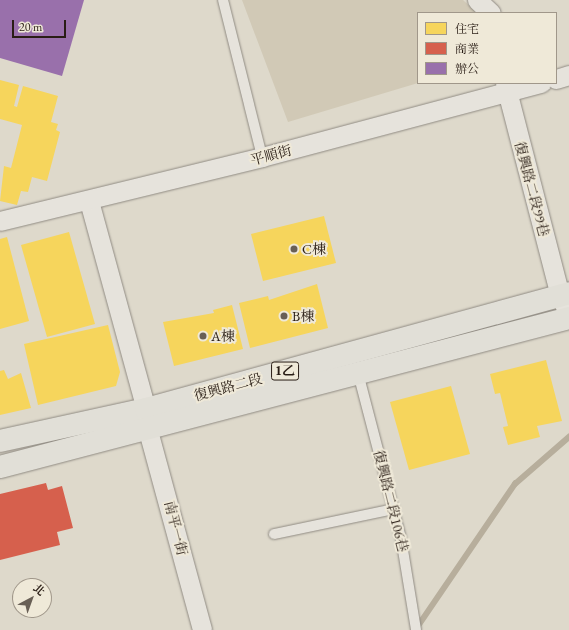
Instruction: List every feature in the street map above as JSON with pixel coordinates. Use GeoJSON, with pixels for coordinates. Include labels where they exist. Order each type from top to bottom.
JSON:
{"type":"FeatureCollection","features":[{"type":"Feature","properties":{"kind":"main road","name":"復興路二段"},"geometry":{"type":"LineString","coordinates":[[0,467],[146,418],[564,294]]}},
{"type":"Feature","properties":{"kind":"main road","name":"復興路二段"},"geometry":{"type":"LineString","coordinates":[[0,441],[146,418],[358,372],[569,318]]}},
{"type":"Feature","properties":{"kind":"street"},"geometry":{"type":"LineString","coordinates":[[477,0],[490,12]]}},
{"type":"Feature","properties":{"kind":"street"},"geometry":{"type":"LineString","coordinates":[[492,12],[502,0]]}},
{"type":"Feature","properties":{"kind":"street"},"geometry":{"type":"LineString","coordinates":[[557,79],[569,75]]}},
{"type":"Feature","properties":{"kind":"street","name":"平順街"},"geometry":{"type":"LineString","coordinates":[[0,221],[89,201],[262,157],[506,88],[534,84]]}},
{"type":"Feature","properties":{"kind":"street","name":"復興路二段99巷"},"geometry":{"type":"LineString","coordinates":[[506,88],[569,315]]}},
{"type":"Feature","properties":{"kind":"street","name":"南平一街"},"geometry":{"type":"LineString","coordinates":[[89,201],[202,630]]}},
{"type":"Feature","properties":{"kind":"lane"},"geometry":{"type":"LineString","coordinates":[[223,0],[262,157]]}},
{"type":"Feature","properties":{"kind":"lane","name":"復興路二段106巷"},"geometry":{"type":"LineString","coordinates":[[358,372],[394,509],[416,630]]}},
{"type":"Feature","properties":{"kind":"lane"},"geometry":{"type":"LineString","coordinates":[[274,534],[394,509]]}},
{"type":"Feature","properties":{"kind":"shaded area"},"geometry":{"type":"Polygon","coordinates":[[[242,0],[463,0],[476,12],[417,12],[417,83],[288,122],[242,0]]]}},
{"type":"Feature","properties":{"kind":"building: 住宅"},"geometry":{"type":"Polygon","coordinates":[[[0,80],[19,85],[14,106],[17,107],[23,86],[58,96],[51,122],[58,124],[56,130],[60,132],[47,181],[32,177],[28,192],[21,191],[17,205],[0,201],[4,166],[11,168],[22,125],[0,119],[0,80]]]}},
{"type":"Feature","properties":{"kind":"building: 住宅","name":"C棟"},"geometry":{"type":"Polygon","coordinates":[[[324,216],[336,263],[263,281],[251,234],[324,216]]]}},
{"type":"Feature","properties":{"kind":"building: 住宅"},"geometry":{"type":"Polygon","coordinates":[[[69,232],[95,324],[47,337],[21,245],[69,232]]]}},
{"type":"Feature","properties":{"kind":"building: 住宅"},"geometry":{"type":"Polygon","coordinates":[[[7,237],[29,321],[0,329],[0,239],[7,237]]]}},
{"type":"Feature","properties":{"kind":"building: 住宅","name":"B棟"},"geometry":{"type":"Polygon","coordinates":[[[317,284],[328,328],[250,348],[239,303],[268,296],[269,300],[317,284]]]}},
{"type":"Feature","properties":{"kind":"building: 住宅","name":"A棟"},"geometry":{"type":"Polygon","coordinates":[[[232,305],[243,349],[174,366],[163,322],[214,313],[213,310],[232,305]]]}},
{"type":"Feature","properties":{"kind":"building: 住宅"},"geometry":{"type":"Polygon","coordinates":[[[108,325],[120,372],[116,386],[38,405],[24,344],[108,325]]]}},
{"type":"Feature","properties":{"kind":"building: 住宅"},"geometry":{"type":"Polygon","coordinates":[[[546,360],[562,421],[537,426],[540,437],[508,445],[503,427],[508,426],[500,393],[495,394],[490,374],[546,360]]]}},
{"type":"Feature","properties":{"kind":"building: 住宅"},"geometry":{"type":"Polygon","coordinates":[[[4,370],[8,379],[21,373],[31,408],[0,415],[0,371],[4,370]]]}},
{"type":"Feature","properties":{"kind":"building: 住宅"},"geometry":{"type":"Polygon","coordinates":[[[451,386],[470,454],[409,470],[390,402],[451,386]]]}},
{"type":"Feature","properties":{"kind":"building: 商業"},"geometry":{"type":"Polygon","coordinates":[[[46,483],[48,490],[62,486],[73,528],[57,532],[60,545],[0,560],[0,494],[46,483]]]}},
{"type":"Feature","properties":{"kind":"building: 辦公"},"geometry":{"type":"Polygon","coordinates":[[[0,0],[84,0],[62,76],[0,58],[0,0]]]}},
{"type":"Feature","properties":{"kind":"waterway"},"geometry":{"type":"LineString","coordinates":[[416,629],[515,484],[569,437]]}},
{"type":"Feature","properties":{"kind":"place","name":"C棟"},"geometry":{"type":"Point","coordinates":[294,249]}},
{"type":"Feature","properties":{"kind":"place","name":"B棟"},"geometry":{"type":"Point","coordinates":[284,316]}},
{"type":"Feature","properties":{"kind":"place","name":"A棟"},"geometry":{"type":"Point","coordinates":[203,336]}}]}
